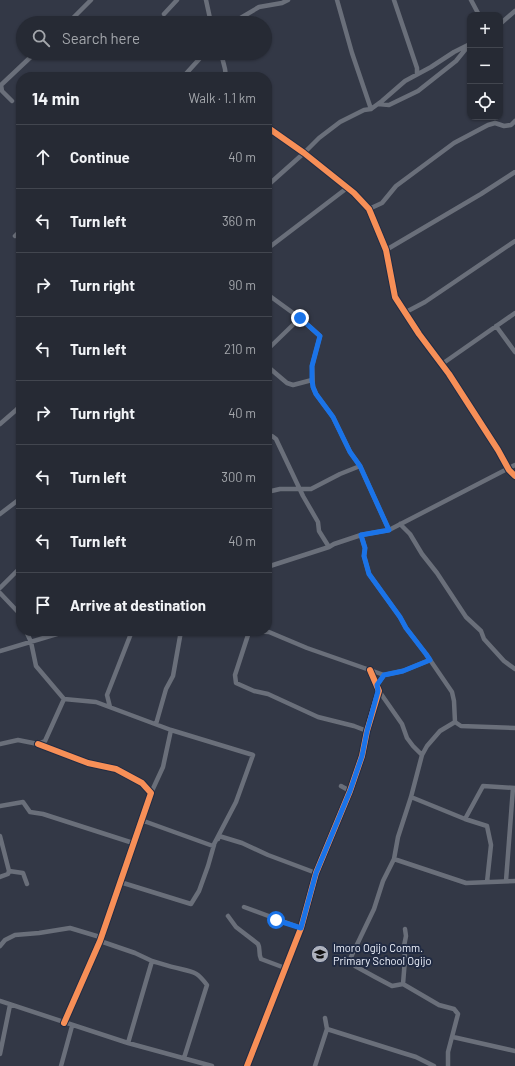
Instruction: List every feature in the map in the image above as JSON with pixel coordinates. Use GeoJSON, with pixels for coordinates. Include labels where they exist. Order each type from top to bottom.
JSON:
{"type":"FeatureCollection","features":[{"type":"Feature","properties":{"kind":"street"},"geometry":{"type":"LineString","coordinates":[[75,16],[91,0]]}},
{"type":"Feature","properties":{"kind":"street"},"geometry":{"type":"LineString","coordinates":[[164,14],[177,0]]}},
{"type":"Feature","properties":{"kind":"street"},"geometry":{"type":"LineString","coordinates":[[206,0],[209,16]]}},
{"type":"Feature","properties":{"kind":"street"},"geometry":{"type":"LineString","coordinates":[[243,16],[258,7],[282,3],[288,0]]}},
{"type":"Feature","properties":{"kind":"street"},"geometry":{"type":"LineString","coordinates":[[337,0],[352,53],[371,109]]}},
{"type":"Feature","properties":{"kind":"street"},"geometry":{"type":"LineString","coordinates":[[394,0],[420,70]]}},
{"type":"Feature","properties":{"kind":"street"},"geometry":{"type":"LineString","coordinates":[[471,0],[477,12]]}},
{"type":"Feature","properties":{"kind":"street"},"geometry":{"type":"LineString","coordinates":[[503,20],[515,11]]}},
{"type":"Feature","properties":{"kind":"street"},"geometry":{"type":"LineString","coordinates":[[272,182],[319,138],[340,122],[364,110],[371,109],[377,104],[405,81],[417,74],[420,70],[431,67],[454,52],[470,44],[456,61],[418,91],[389,105],[377,104]]}},
{"type":"Feature","properties":{"kind":"street"},"geometry":{"type":"LineString","coordinates":[[12,101],[2,91],[1,85],[28,60]]}},
{"type":"Feature","properties":{"kind":"street"},"geometry":{"type":"LineString","coordinates":[[188,72],[198,60]]}},
{"type":"Feature","properties":{"kind":"street"},"geometry":{"type":"LineString","coordinates":[[223,60],[226,72]]}},
{"type":"Feature","properties":{"kind":"street"},"geometry":{"type":"LineString","coordinates":[[369,210],[382,203],[396,186],[454,143],[488,125],[495,123],[504,126],[511,125],[515,121]]}},
{"type":"Feature","properties":{"kind":"street"},"geometry":{"type":"LineString","coordinates":[[272,131],[304,153],[347,188],[369,210],[386,250],[390,276],[396,297],[419,334],[442,364],[498,450],[509,470],[515,476]]}},
{"type":"Feature","properties":{"kind":"street"},"geometry":{"type":"LineString","coordinates":[[386,250],[482,194],[515,172]]}},
{"type":"Feature","properties":{"kind":"street"},"geometry":{"type":"LineString","coordinates":[[272,245],[347,188]]}},
{"type":"Feature","properties":{"kind":"street"},"geometry":{"type":"LineString","coordinates":[[406,312],[425,302],[515,241]]}},
{"type":"Feature","properties":{"kind":"street"},"geometry":{"type":"LineString","coordinates":[[272,298],[300,318],[320,336],[312,366],[312,380],[316,394],[333,417],[350,452],[360,466],[389,530]]}},
{"type":"Feature","properties":{"kind":"street"},"geometry":{"type":"LineString","coordinates":[[442,364],[515,313]]}},
{"type":"Feature","properties":{"kind":"street"},"geometry":{"type":"LineString","coordinates":[[272,345],[300,318]]}},
{"type":"Feature","properties":{"kind":"street"},"geometry":{"type":"LineString","coordinates":[[496,326],[515,352]]}},
{"type":"Feature","properties":{"kind":"street"},"geometry":{"type":"LineString","coordinates":[[272,370],[287,383],[293,384],[312,380]]}},
{"type":"Feature","properties":{"kind":"street"},"geometry":{"type":"LineString","coordinates":[[0,424],[16,411]]}},
{"type":"Feature","properties":{"kind":"street"},"geometry":{"type":"LineString","coordinates":[[272,436],[276,439],[299,488],[318,522],[319,530],[329,548]]}},
{"type":"Feature","properties":{"kind":"street"},"geometry":{"type":"LineString","coordinates":[[272,565],[329,548],[334,544],[361,535],[389,530],[509,470],[515,465]]}},
{"type":"Feature","properties":{"kind":"street"},"geometry":{"type":"LineString","coordinates":[[272,490],[280,488],[311,489],[340,474],[360,466]]}},
{"type":"Feature","properties":{"kind":"street"},"geometry":{"type":"LineString","coordinates":[[0,514],[16,502]]}},
{"type":"Feature","properties":{"kind":"street"},"geometry":{"type":"LineString","coordinates":[[400,524],[410,534],[422,554],[437,573],[466,617],[481,631],[484,639],[504,661],[515,669]]}},
{"type":"Feature","properties":{"kind":"street"},"geometry":{"type":"LineString","coordinates":[[361,535],[365,548],[364,556],[369,574],[452,692],[455,722]]}},
{"type":"Feature","properties":{"kind":"street"},"geometry":{"type":"LineString","coordinates":[[0,588],[16,572]]}},
{"type":"Feature","properties":{"kind":"street"},"geometry":{"type":"LineString","coordinates":[[0,593],[16,610]]}},
{"type":"Feature","properties":{"kind":"street"},"geometry":{"type":"LineString","coordinates":[[272,633],[307,648],[384,675],[403,671],[430,660]]}},
{"type":"Feature","properties":{"kind":"street"},"geometry":{"type":"LineString","coordinates":[[28,636],[36,666],[64,698],[96,702],[171,730],[252,755],[236,802],[213,846],[141,820]]}},
{"type":"Feature","properties":{"kind":"street"},"geometry":{"type":"LineString","coordinates":[[0,651],[51,636]]}},
{"type":"Feature","properties":{"kind":"street"},"geometry":{"type":"LineString","coordinates":[[110,707],[107,696],[130,636]]}},
{"type":"Feature","properties":{"kind":"street"},"geometry":{"type":"LineString","coordinates":[[156,724],[166,689],[173,676],[180,636]]}},
{"type":"Feature","properties":{"kind":"street"},"geometry":{"type":"LineString","coordinates":[[247,636],[234,675],[236,683],[254,692],[268,694],[318,717],[354,726],[367,731]]}},
{"type":"Feature","properties":{"kind":"street"},"geometry":{"type":"LineString","coordinates":[[247,1066],[301,928],[316,873],[350,791],[362,756],[378,691],[377,685],[370,670]]}},
{"type":"Feature","properties":{"kind":"street"},"geometry":{"type":"LineString","coordinates":[[377,685],[384,675]]}},
{"type":"Feature","properties":{"kind":"street"},"geometry":{"type":"LineString","coordinates":[[378,691],[402,724],[407,738],[422,755]]}},
{"type":"Feature","properties":{"kind":"street"},"geometry":{"type":"LineString","coordinates":[[96,702],[107,696]]}},
{"type":"Feature","properties":{"kind":"street"},"geometry":{"type":"LineString","coordinates":[[38,744],[45,741],[64,698]]}},
{"type":"Feature","properties":{"kind":"street"},"geometry":{"type":"LineString","coordinates":[[455,722],[461,726],[515,728]]}},
{"type":"Feature","properties":{"kind":"street"},"geometry":{"type":"LineString","coordinates":[[448,1066],[448,1052],[458,1014],[454,1008],[439,1004],[403,984],[392,986],[355,966],[351,957],[374,908],[383,881],[394,859],[398,837],[411,797],[422,755],[427,746],[440,731],[455,722]]}},
{"type":"Feature","properties":{"kind":"street"},"geometry":{"type":"LineString","coordinates":[[64,1023],[100,939],[132,843],[151,793],[163,767],[171,730]]}},
{"type":"Feature","properties":{"kind":"street"},"geometry":{"type":"LineString","coordinates":[[0,744],[18,740],[38,744],[88,763],[116,769],[142,783],[151,793]]}},
{"type":"Feature","properties":{"kind":"street"},"geometry":{"type":"LineString","coordinates":[[341,786],[350,791]]}},
{"type":"Feature","properties":{"kind":"street"},"geometry":{"type":"LineString","coordinates":[[465,819],[483,786],[514,788],[506,880]]}},
{"type":"Feature","properties":{"kind":"street"},"geometry":{"type":"LineString","coordinates":[[411,797],[465,819],[487,826],[491,845],[487,882]]}},
{"type":"Feature","properties":{"kind":"street"},"geometry":{"type":"LineString","coordinates":[[0,806],[23,802],[30,812],[43,814],[132,843]]}},
{"type":"Feature","properties":{"kind":"street"},"geometry":{"type":"LineString","coordinates":[[0,836],[9,871]]}},
{"type":"Feature","properties":{"kind":"street"},"geometry":{"type":"LineString","coordinates":[[120,882],[191,904],[199,891],[213,846],[220,836],[242,843],[268,855],[316,873]]}},
{"type":"Feature","properties":{"kind":"street"},"geometry":{"type":"LineString","coordinates":[[394,859],[466,883],[506,880],[515,881]]}},
{"type":"Feature","properties":{"kind":"street"},"geometry":{"type":"LineString","coordinates":[[0,877],[8,874],[9,871]]}},
{"type":"Feature","properties":{"kind":"street"},"geometry":{"type":"LineString","coordinates":[[9,871],[24,873],[27,884]]}},
{"type":"Feature","properties":{"kind":"street"},"geometry":{"type":"LineString","coordinates":[[244,907],[301,928]]}},
{"type":"Feature","properties":{"kind":"street"},"geometry":{"type":"LineString","coordinates":[[228,916],[236,927],[258,944],[260,947],[258,955],[261,959],[285,968]]}},
{"type":"Feature","properties":{"kind":"street"},"geometry":{"type":"LineString","coordinates":[[0,946],[5,940],[15,935],[70,928],[152,961],[182,970],[189,970],[201,976],[208,985],[184,1058]]}},
{"type":"Feature","properties":{"kind":"street"},"geometry":{"type":"LineString","coordinates":[[403,984],[405,959],[404,946],[406,936],[405,928]]}},
{"type":"Feature","properties":{"kind":"street"},"geometry":{"type":"LineString","coordinates":[[128,1043],[152,961]]}},
{"type":"Feature","properties":{"kind":"street"},"geometry":{"type":"LineString","coordinates":[[0,1001],[72,1026],[212,1066]]}},
{"type":"Feature","properties":{"kind":"street"},"geometry":{"type":"LineString","coordinates":[[0,1054],[10,1005]]}},
{"type":"Feature","properties":{"kind":"street"},"geometry":{"type":"LineString","coordinates":[[315,1066],[327,1029],[325,1018]]}},
{"type":"Feature","properties":{"kind":"street"},"geometry":{"type":"LineString","coordinates":[[61,1066],[72,1026]]}},
{"type":"Feature","properties":{"kind":"street"},"geometry":{"type":"LineString","coordinates":[[327,1029],[416,1057],[434,1066]]}},
{"type":"Feature","properties":{"kind":"street"},"geometry":{"type":"LineString","coordinates":[[453,1037],[515,1051]]}},
{"type":"Feature","properties":{"kind":"cycle path"},"geometry":{"type":"LineString","coordinates":[[272,131],[304,153],[354,193],[369,209],[386,250],[395,297],[419,334],[449,374],[498,450],[509,470],[515,476]]}},
{"type":"Feature","properties":{"kind":"cycle path"},"geometry":{"type":"LineString","coordinates":[[247,1066],[301,928],[316,873],[350,791],[362,756],[367,731],[379,691],[370,670]]}},
{"type":"Feature","properties":{"kind":"cycle path"},"geometry":{"type":"LineString","coordinates":[[38,744],[88,763],[116,769],[142,783],[151,793],[100,941],[64,1023]]}},
{"type":"Feature","properties":{"kind":"place","name":"Imoro Ogijo Comm. Primary School Ogijo"},"geometry":{"type":"Point","coordinates":[320,954]}},
{"type":"Feature","properties":{"kind":"route"},"geometry":{"type":"LineString","coordinates":[[276,920],[301,928],[316,873],[350,791],[362,756],[378,691],[377,685],[384,675],[403,671],[430,660],[369,574],[364,556],[365,548],[361,535],[389,530],[360,466],[350,452],[333,417],[316,394],[313,387],[312,366],[320,336],[300,318]]}}]}
